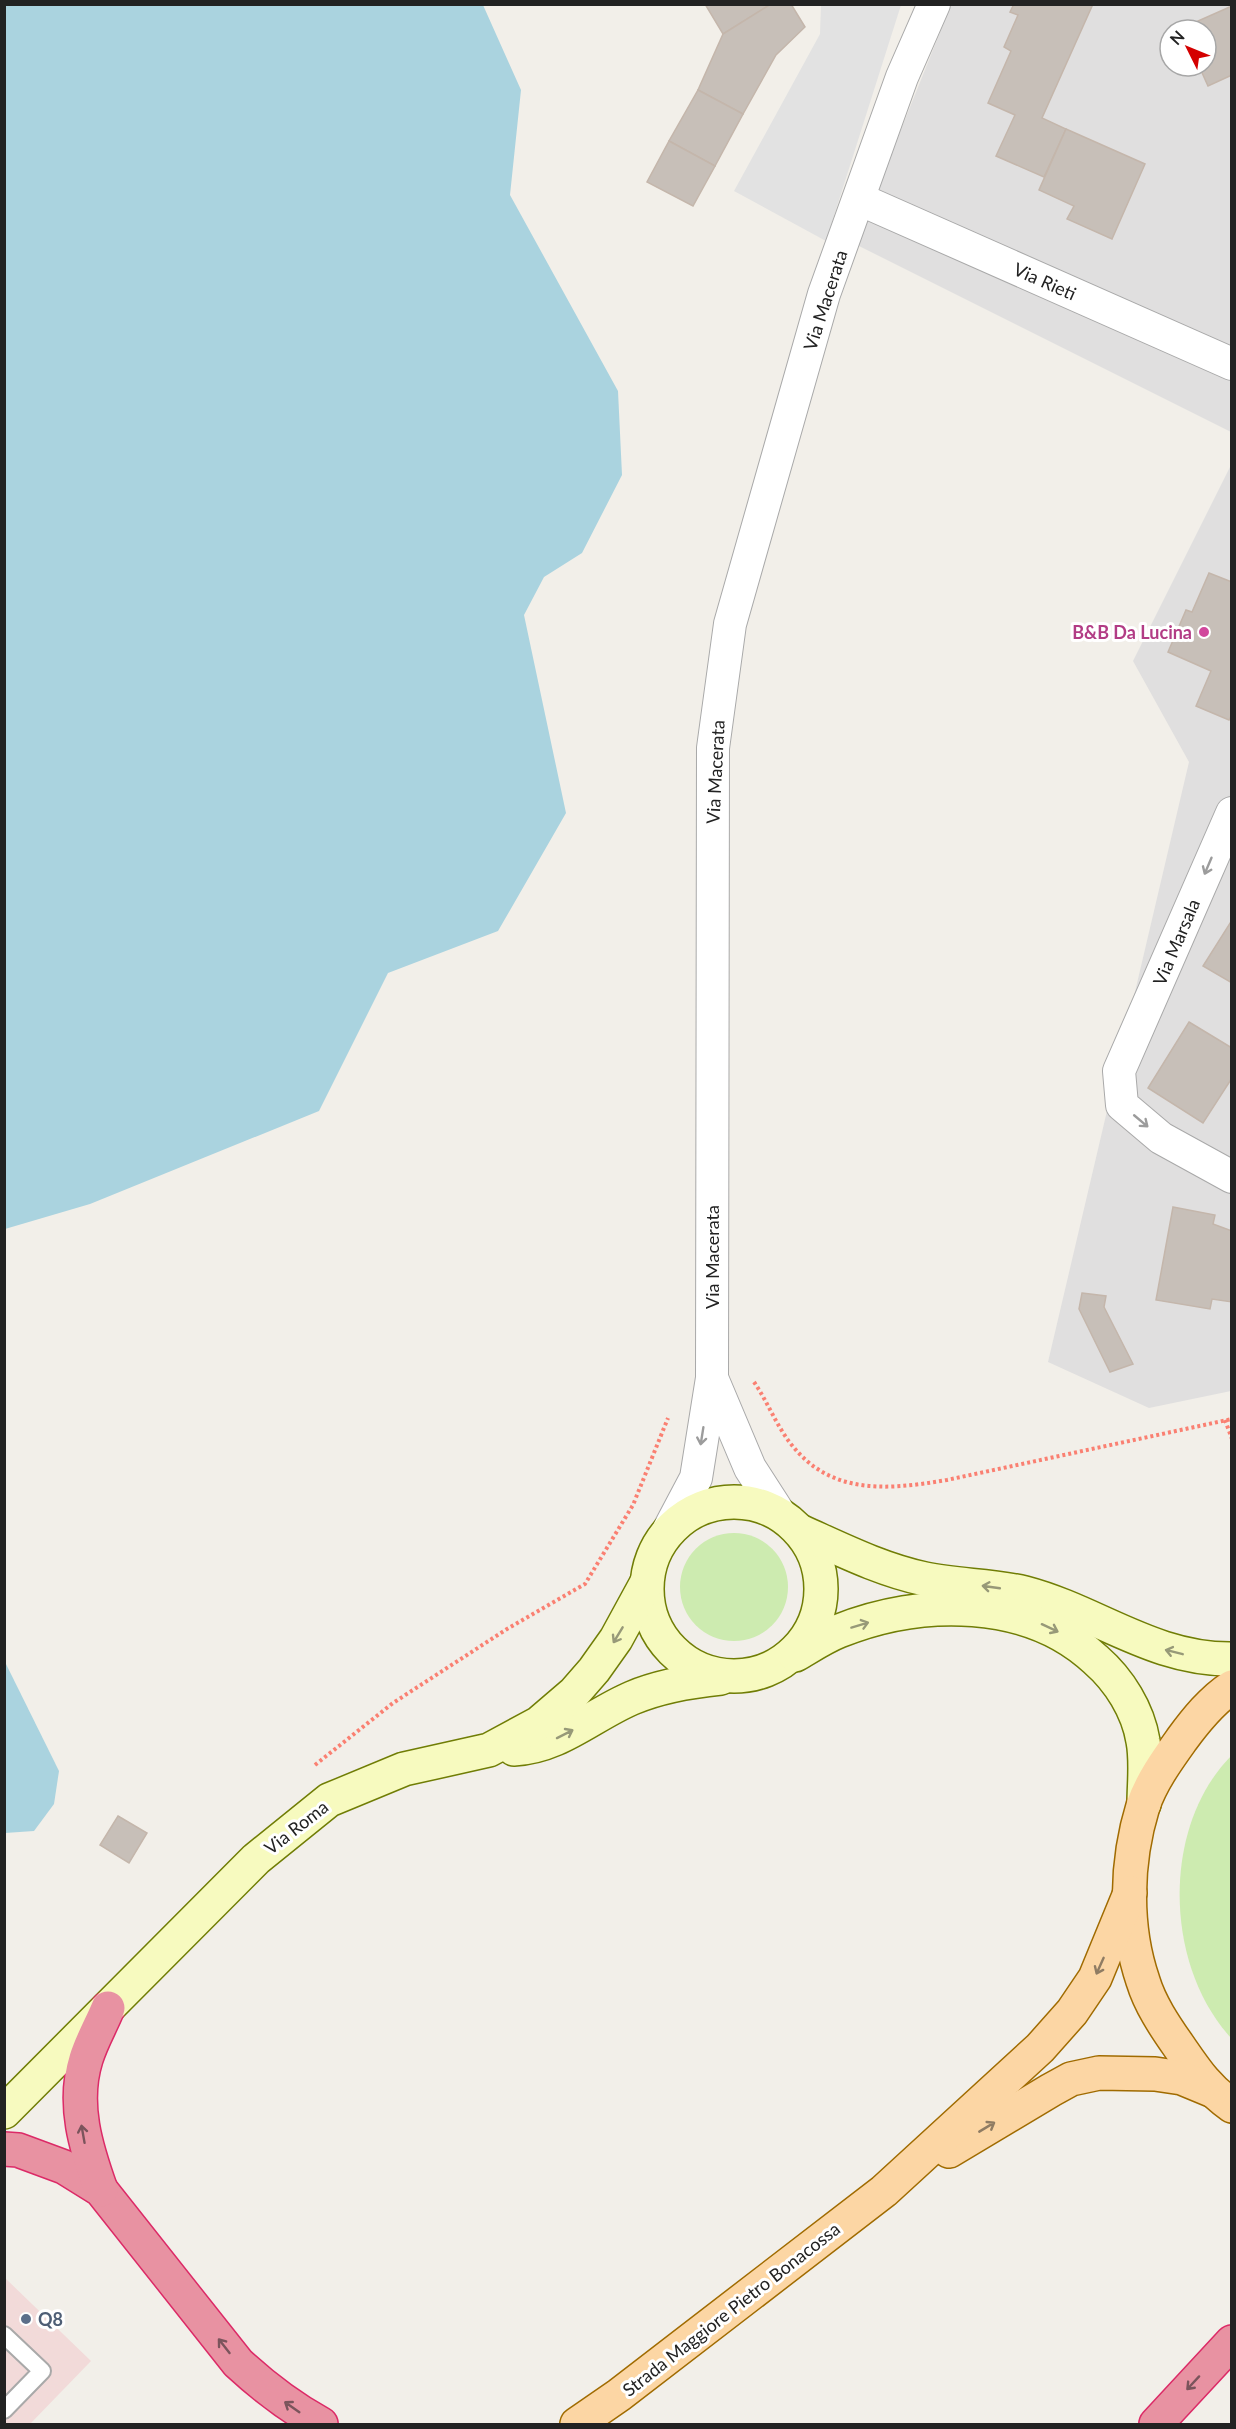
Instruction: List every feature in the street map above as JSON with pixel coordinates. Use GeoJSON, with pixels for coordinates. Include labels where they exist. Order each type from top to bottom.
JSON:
{"type":"FeatureCollection","features":[{"type":"Feature","properties":{"kind":"highway"},"geometry":{"type":"LineString","coordinates":[[108,2008],[86,2059],[80,2088],[81,2121],[86,2149],[101,2190],[238,2363],[288,2405],[321,2424]]}},
{"type":"Feature","properties":{"kind":"highway"},"geometry":{"type":"LineString","coordinates":[[4,2149],[18,2150],[64,2167],[101,2190]]}},
{"type":"Feature","properties":{"kind":"highway"},"geometry":{"type":"LineString","coordinates":[[1156,2424],[1232,2342]]}},
{"type":"Feature","properties":{"kind":"main road"},"geometry":{"type":"LineString","coordinates":[[738,1676],[708,1673],[682,1661],[663,1641],[650,1614],[646,1584],[653,1555],[669,1530],[693,1511],[722,1502],[752,1502],[791,1523],[896,1571],[926,1579],[1024,1593],[1064,1607],[1134,1639],[1171,1652],[1198,1657],[1232,1659]]}},
{"type":"Feature","properties":{"kind":"main road"},"geometry":{"type":"LineString","coordinates":[[788,1659],[807,1638],[819,1612],[822,1584],[816,1557],[791,1523]]}},
{"type":"Feature","properties":{"kind":"main road","name":"Via Roma"},"geometry":{"type":"LineString","coordinates":[[4,2112],[256,1859],[329,1800],[404,1768],[489,1750],[539,1723],[574,1693],[594,1670],[616,1639],[646,1584]]}},
{"type":"Feature","properties":{"kind":"main road"},"geometry":{"type":"LineString","coordinates":[[489,1750],[524,1749],[548,1743],[630,1698],[655,1689],[694,1681],[763,1672],[838,1631],[901,1615],[942,1609],[974,1610],[1009,1614],[1036,1622],[1081,1646],[1104,1667],[1121,1687],[1143,1740],[1144,1804]]}},
{"type":"Feature","properties":{"kind":"main road"},"geometry":{"type":"LineString","coordinates":[[1221,2098],[1161,2021],[1143,1982],[1132,1938],[1130,1893],[1133,1850],[1144,1804],[1162,1766],[1188,1730],[1217,1697],[1232,1687]]}},
{"type":"Feature","properties":{"kind":"main road","name":"Strada Maggiore Pietro Bonacossa"},"geometry":{"type":"LineString","coordinates":[[577,2424],[619,2395],[884,2191],[1040,2048],[1072,2012],[1095,1978],[1130,1893]]}},
{"type":"Feature","properties":{"kind":"main road","name":"Strada Maggiore Pietro Bonacossa"},"geometry":{"type":"LineString","coordinates":[[884,2191],[1039,2096],[1071,2079],[1100,2073],[1155,2074],[1182,2079],[1221,2098]]}},
{"type":"Feature","properties":{"kind":"street","name":"Via Macerata"},"geometry":{"type":"LineString","coordinates":[[669,1530],[696,1478],[712,1378],[713,748],[730,624],[824,294],[902,77],[934,4]]}},
{"type":"Feature","properties":{"kind":"street","name":"Via Rieti"},"geometry":{"type":"LineString","coordinates":[[859,199],[1232,364]]}},
{"type":"Feature","properties":{"kind":"street","name":"Via Marsala"},"geometry":{"type":"LineString","coordinates":[[1232,813],[1119,1071],[1122,1105],[1161,1138],[1232,1177]]}},
{"type":"Feature","properties":{"kind":"street"},"geometry":{"type":"LineString","coordinates":[[712,1378],[750,1468],[791,1523]]}},
{"type":"Feature","properties":{"kind":"lane"},"geometry":{"type":"LineString","coordinates":[[4,2335],[42,2371],[4,2410]]}},
{"type":"Feature","properties":{"kind":"path"},"geometry":{"type":"LineString","coordinates":[[748,1377],[761,1393],[782,1432],[800,1454],[822,1472],[847,1484],[875,1488],[910,1486],[947,1480],[1232,1419]]}},
{"type":"Feature","properties":{"kind":"path"},"geometry":{"type":"LineString","coordinates":[[585,1584],[633,1505],[670,1414]]}},
{"type":"Feature","properties":{"kind":"path"},"geometry":{"type":"LineString","coordinates":[[1225,1420],[1232,1439]]}},
{"type":"Feature","properties":{"kind":"shaded area"},"geometry":{"type":"Polygon","coordinates":[[[821,5],[901,5],[826,241],[734,191],[820,34],[821,5]]]}},
{"type":"Feature","properties":{"kind":"shaded area"},"geometry":{"type":"Polygon","coordinates":[[[951,5],[1231,5],[1231,432],[855,244],[951,5]]]}},
{"type":"Feature","properties":{"kind":"shaded area"},"geometry":{"type":"Polygon","coordinates":[[[1231,465],[1231,1391],[1149,1408],[1048,1362],[1189,762],[1133,661],[1231,465]]]}},
{"type":"Feature","properties":{"kind":"shaded area","name":"Q8"},"geometry":{"type":"Polygon","coordinates":[[[4,2277],[91,2361],[30,2424],[5,2424],[4,2277]]]}},
{"type":"Feature","properties":{"kind":"green space"},"geometry":{"type":"Polygon","coordinates":[[[734,1533],[755,1537],[772,1549],[784,1566],[788,1587],[784,1608],[772,1625],[755,1637],[734,1641],[713,1637],[696,1625],[684,1608],[680,1587],[684,1566],[696,1549],[713,1537],[734,1533]]]}},
{"type":"Feature","properties":{"kind":"green space"},"geometry":{"type":"Polygon","coordinates":[[[1231,1756],[1231,2038],[1209,2008],[1193,1973],[1183,1935],[1180,1896],[1183,1857],[1192,1820],[1208,1786],[1231,1756]]]}},
{"type":"Feature","properties":{"kind":"water"},"geometry":{"type":"Polygon","coordinates":[[[5,4],[483,5],[521,90],[510,195],[618,391],[622,475],[582,553],[544,577],[524,615],[566,813],[498,931],[388,973],[319,1111],[90,1204],[5,1229],[5,4]]]}},
{"type":"Feature","properties":{"kind":"water"},"geometry":{"type":"Polygon","coordinates":[[[4,1660],[59,1771],[54,1804],[34,1831],[5,1833],[4,1660]]]}},
{"type":"Feature","properties":{"kind":"building"},"geometry":{"type":"Polygon","coordinates":[[[705,4],[771,4],[723,34],[705,4]]]}},
{"type":"Feature","properties":{"kind":"building"},"geometry":{"type":"Polygon","coordinates":[[[771,4],[791,4],[805,27],[776,55],[743,114],[698,90],[723,34],[771,4]]]}},
{"type":"Feature","properties":{"kind":"building"},"geometry":{"type":"Polygon","coordinates":[[[1014,4],[1093,4],[1042,118],[1066,129],[1044,177],[996,156],[1015,115],[988,103],[1011,51],[1004,47],[1018,15],[1010,12],[1014,4]]]}},
{"type":"Feature","properties":{"kind":"building"},"geometry":{"type":"Polygon","coordinates":[[[1232,6],[1232,75],[1208,86],[1204,78],[1218,78],[1218,18],[1205,18],[1232,6]]]}},
{"type":"Feature","properties":{"kind":"building"},"geometry":{"type":"Polygon","coordinates":[[[698,90],[743,114],[715,166],[669,141],[698,90]]]}},
{"type":"Feature","properties":{"kind":"building"},"geometry":{"type":"Polygon","coordinates":[[[1066,129],[1145,164],[1112,239],[1067,219],[1074,206],[1039,190],[1066,129]]]}},
{"type":"Feature","properties":{"kind":"building"},"geometry":{"type":"Polygon","coordinates":[[[669,141],[715,166],[693,206],[647,182],[669,141]]]}},
{"type":"Feature","properties":{"kind":"building","name":"B&B Da Lucina"},"geometry":{"type":"Polygon","coordinates":[[[1209,573],[1232,582],[1232,714],[1229,720],[1196,706],[1211,671],[1168,652],[1186,610],[1192,612],[1209,573]]]}},
{"type":"Feature","properties":{"kind":"building"},"geometry":{"type":"Polygon","coordinates":[[[1232,920],[1232,983],[1203,966],[1232,920]]]}},
{"type":"Feature","properties":{"kind":"building"},"geometry":{"type":"Polygon","coordinates":[[[1189,1022],[1232,1048],[1232,1078],[1203,1123],[1148,1088],[1189,1022]]]}},
{"type":"Feature","properties":{"kind":"building"},"geometry":{"type":"Polygon","coordinates":[[[1173,1207],[1215,1215],[1213,1224],[1232,1231],[1232,1302],[1212,1299],[1210,1309],[1156,1300],[1173,1207]]]}},
{"type":"Feature","properties":{"kind":"building"},"geometry":{"type":"Polygon","coordinates":[[[1082,1293],[1106,1296],[1104,1307],[1133,1364],[1110,1372],[1079,1309],[1082,1293]]]}},
{"type":"Feature","properties":{"kind":"building"},"geometry":{"type":"Polygon","coordinates":[[[118,1816],[147,1833],[129,1863],[100,1845],[118,1816]]]}},
{"type":"Feature","properties":{"kind":"place","name":"B&B Da Lucina"},"geometry":{"type":"Point","coordinates":[1204,632]}},
{"type":"Feature","properties":{"kind":"place","name":"Q8"},"geometry":{"type":"Point","coordinates":[26,2319]}}]}
